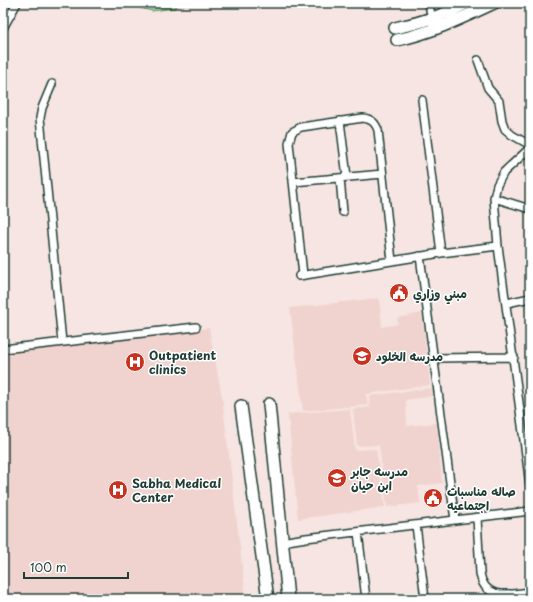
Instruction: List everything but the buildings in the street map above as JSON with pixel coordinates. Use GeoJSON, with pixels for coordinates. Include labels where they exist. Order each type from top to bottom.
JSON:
{"type":"FeatureCollection","features":[{"type":"Feature","properties":{"kind":"main road"},"geometry":{"type":"LineString","coordinates":[[395,28],[431,18],[467,3]]}},
{"type":"Feature","properties":{"kind":"main road"},"geometry":{"type":"LineString","coordinates":[[396,40],[434,29],[464,18],[494,3]]}},
{"type":"Feature","properties":{"kind":"main road"},"geometry":{"type":"LineString","coordinates":[[268,404],[288,599]]}},
{"type":"Feature","properties":{"kind":"main road"},"geometry":{"type":"LineString","coordinates":[[240,406],[268,599]]}},
{"type":"Feature","properties":{"kind":"street"},"geometry":{"type":"LineString","coordinates":[[3,28],[17,3]]}},
{"type":"Feature","properties":{"kind":"street"},"geometry":{"type":"LineString","coordinates":[[428,3],[434,29]]}},
{"type":"Feature","properties":{"kind":"street"},"geometry":{"type":"LineString","coordinates":[[478,60],[488,88],[500,101],[502,121],[505,129],[530,147],[504,172],[497,185],[494,198],[498,246],[507,303],[530,485]]}},
{"type":"Feature","properties":{"kind":"street"},"geometry":{"type":"LineString","coordinates":[[52,84],[42,108],[40,122],[62,342]]}},
{"type":"Feature","properties":{"kind":"street"},"geometry":{"type":"LineString","coordinates":[[422,100],[441,253]]}},
{"type":"Feature","properties":{"kind":"street"},"geometry":{"type":"LineString","coordinates":[[392,261],[378,130],[376,125],[368,118],[363,118],[301,127],[292,132],[289,143],[301,275],[392,261],[420,256],[498,246]]}},
{"type":"Feature","properties":{"kind":"street"},"geometry":{"type":"LineString","coordinates":[[340,121],[344,177],[343,212]]}},
{"type":"Feature","properties":{"kind":"street"},"geometry":{"type":"LineString","coordinates":[[292,182],[383,174]]}},
{"type":"Feature","properties":{"kind":"street"},"geometry":{"type":"LineString","coordinates":[[494,198],[530,209]]}},
{"type":"Feature","properties":{"kind":"street"},"geometry":{"type":"LineString","coordinates":[[420,256],[454,520]]}},
{"type":"Feature","properties":{"kind":"street"},"geometry":{"type":"LineString","coordinates":[[507,303],[530,298]]}},
{"type":"Feature","properties":{"kind":"street"},"geometry":{"type":"LineString","coordinates":[[3,349],[196,327]]}},
{"type":"Feature","properties":{"kind":"street"},"geometry":{"type":"LineString","coordinates":[[434,358],[514,358]]}},
{"type":"Feature","properties":{"kind":"street"},"geometry":{"type":"LineString","coordinates":[[281,542],[530,511]]}},
{"type":"Feature","properties":{"kind":"street"},"geometry":{"type":"LineString","coordinates":[[477,518],[480,573],[481,580],[486,589],[496,594],[530,592]]}},
{"type":"Feature","properties":{"kind":"street"},"geometry":{"type":"LineString","coordinates":[[416,525],[426,599]]}},
{"type":"Feature","properties":{"kind":"street"},"geometry":{"type":"LineString","coordinates":[[358,532],[366,599]]}},
{"type":"Feature","properties":{"kind":"shaded area","name":"مدرسه الخلود"},"geometry":{"type":"Polygon","coordinates":[[[379,298],[382,327],[398,324],[397,318],[422,313],[430,385],[366,394],[368,405],[303,411],[290,308],[379,298]]]}},
{"type":"Feature","properties":{"kind":"shaded area","name":"Sabha Medical Center"},"geometry":{"type":"Polygon","coordinates":[[[209,328],[222,397],[246,599],[3,599],[3,353],[209,328]]]}},
{"type":"Feature","properties":{"kind":"shaded area"},"geometry":{"type":"Polygon","coordinates":[[[431,388],[432,396],[406,400],[407,426],[437,423],[442,483],[418,486],[420,503],[387,507],[379,445],[357,446],[353,409],[370,407],[369,396],[431,388]]]}},
{"type":"Feature","properties":{"kind":"shaded area","name":"مدرسه جابر ابن حيان"},"geometry":{"type":"Polygon","coordinates":[[[350,409],[355,450],[376,449],[385,507],[298,519],[288,414],[350,409]]]}},
{"type":"Feature","properties":{"kind":"green space"},"geometry":{"type":"Polygon","coordinates":[[[120,3],[179,3],[175,8],[152,11],[120,3]]]}},
{"type":"Feature","properties":{"kind":"place","name":"مبني وزاري"},"geometry":{"type":"Point","coordinates":[399,293]}},
{"type":"Feature","properties":{"kind":"place","name":"مدرسه الخلود"},"geometry":{"type":"Point","coordinates":[362,356]}},
{"type":"Feature","properties":{"kind":"place","name":"Outpatient clinics"},"geometry":{"type":"Point","coordinates":[135,362]}},
{"type":"Feature","properties":{"kind":"place","name":"مدرسه جابر ابن حيان"},"geometry":{"type":"Point","coordinates":[337,478]}},
{"type":"Feature","properties":{"kind":"place","name":"Sabha Medical Center"},"geometry":{"type":"Point","coordinates":[118,490]}},
{"type":"Feature","properties":{"kind":"place","name":"صاله مناسبات اجتماعيه"},"geometry":{"type":"Point","coordinates":[433,498]}}]}
